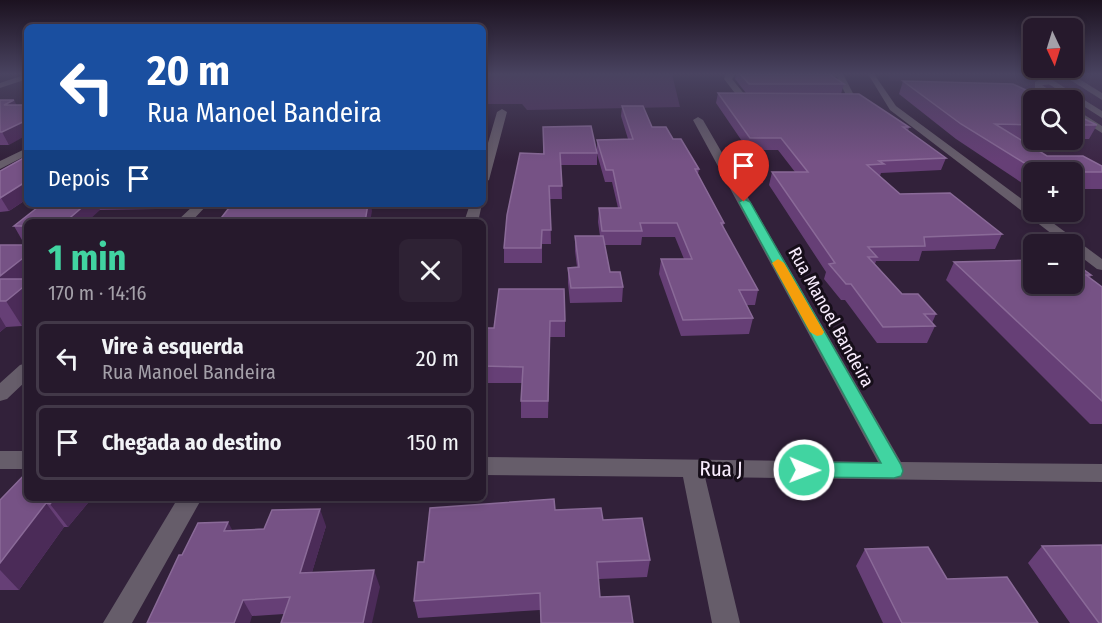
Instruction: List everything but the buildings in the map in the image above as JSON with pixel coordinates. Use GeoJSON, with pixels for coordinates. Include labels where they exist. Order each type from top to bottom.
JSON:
{"type":"FeatureCollection","features":[{"type":"Feature","properties":{"kind":"street"},"geometry":{"type":"LineString","coordinates":[[886,103],[1102,266]]}},
{"type":"Feature","properties":{"kind":"street"},"geometry":{"type":"LineString","coordinates":[[1084,103],[1102,115]]}},
{"type":"Feature","properties":{"kind":"street"},"geometry":{"type":"LineString","coordinates":[[1083,107],[1091,107]]}},
{"type":"Feature","properties":{"kind":"street"},"geometry":{"type":"LineString","coordinates":[[486,169],[502,112]]}},
{"type":"Feature","properties":{"kind":"street"},"geometry":{"type":"LineString","coordinates":[[1083,116],[1102,130]]}},
{"type":"Feature","properties":{"kind":"street","name":"Rua Manoel Bandeira"},"geometry":{"type":"LineString","coordinates":[[698,120],[894,471]]}},
{"type":"Feature","properties":{"kind":"street"},"geometry":{"type":"LineString","coordinates":[[0,166],[24,153]]}},
{"type":"Feature","properties":{"kind":"street"},"geometry":{"type":"LineString","coordinates":[[186,219],[199,207]]}},
{"type":"Feature","properties":{"kind":"street"},"geometry":{"type":"LineString","coordinates":[[0,394],[24,372]]}},
{"type":"Feature","properties":{"kind":"street"},"geometry":{"type":"LineString","coordinates":[[0,460],[24,460]]}},
{"type":"Feature","properties":{"kind":"street","name":"Rua J"},"geometry":{"type":"LineString","coordinates":[[486,466],[1102,473]]}},
{"type":"Feature","properties":{"kind":"street"},"geometry":{"type":"LineString","coordinates":[[692,468],[726,623]]}},
{"type":"Feature","properties":{"kind":"street"},"geometry":{"type":"LineString","coordinates":[[117,623],[188,501]]}},
{"type":"Feature","properties":{"kind":"shaded area"},"geometry":{"type":"Polygon","coordinates":[[[486,103],[679,103],[680,107],[527,110],[522,104],[486,103]]]}},
{"type":"Feature","properties":{"kind":"shaded area"},"geometry":{"type":"Polygon","coordinates":[[[967,103],[1023,103],[1023,148],[999,137],[967,103]]]}},
{"type":"Feature","properties":{"kind":"shaded area"},"geometry":{"type":"Polygon","coordinates":[[[1083,103],[1102,103],[1102,184],[1083,175],[1083,162],[1054,162],[1027,150],[1083,150],[1083,103]]]}},
{"type":"Feature","properties":{"kind":"slow traffic"},"geometry":{"type":"LineString","coordinates":[[778,263],[817,332]]}},
{"type":"Feature","properties":{"kind":"route"},"geometry":{"type":"LineString","coordinates":[[744,202],[894,471],[804,470]]}}]}
